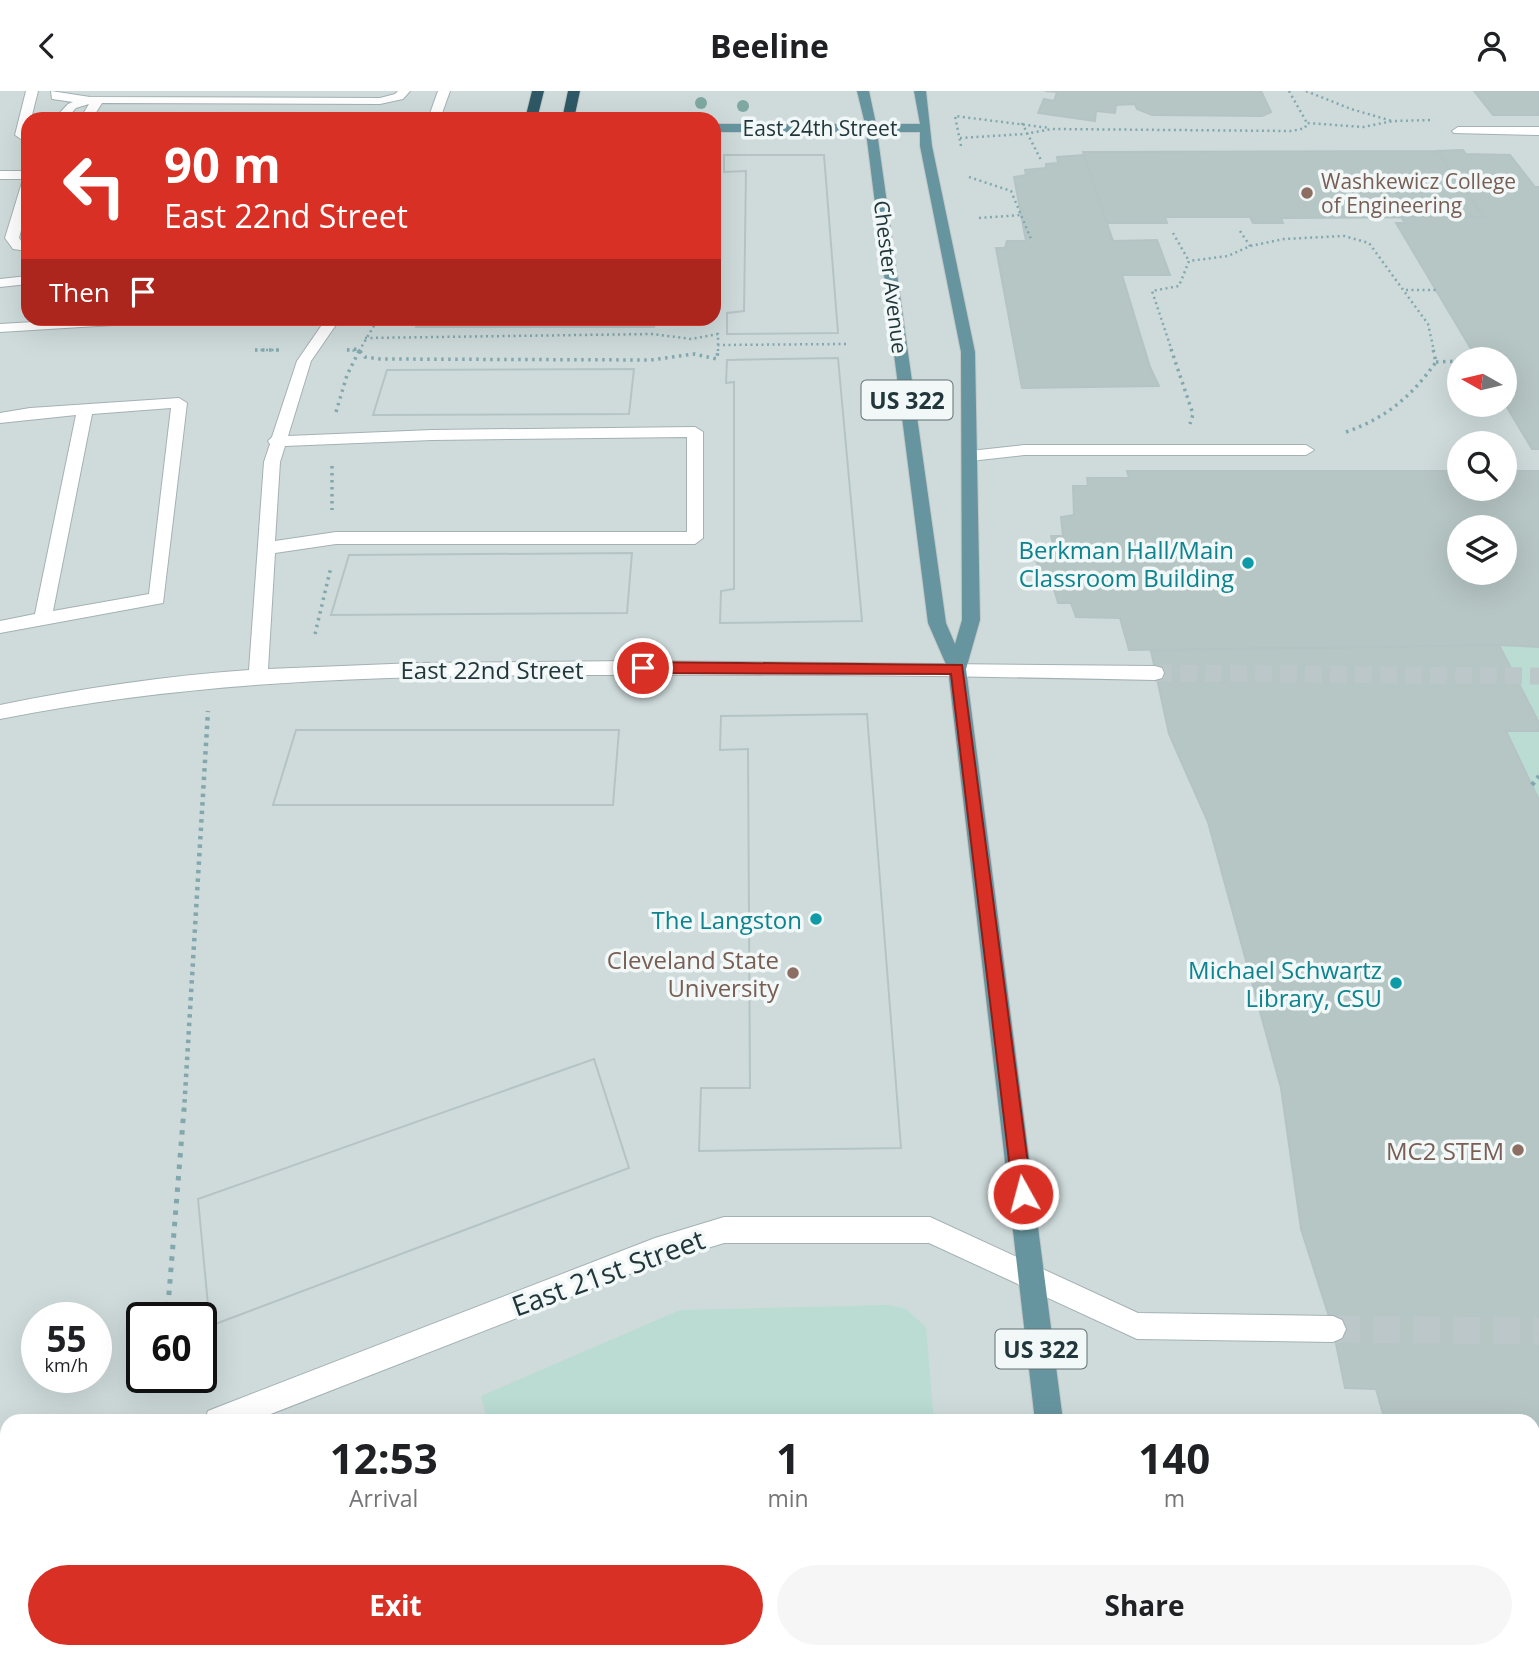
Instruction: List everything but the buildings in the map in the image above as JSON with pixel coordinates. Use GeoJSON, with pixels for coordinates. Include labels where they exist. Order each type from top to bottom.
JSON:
{"type":"FeatureCollection","features":[{"type":"Feature","properties":{"kind":"highway"},"geometry":{"type":"LineString","coordinates":[[533,112],[538,91]]}},
{"type":"Feature","properties":{"kind":"highway"},"geometry":{"type":"LineString","coordinates":[[570,112],[574,91]]}},
{"type":"Feature","properties":{"kind":"main road","name":"Chester Avenue"},"geometry":{"type":"LineString","coordinates":[[863,91],[871,127],[937,623],[957,669],[1048,1414]]}},
{"type":"Feature","properties":{"kind":"main road","name":"Chester Avenue"},"geometry":{"type":"LineString","coordinates":[[920,91],[926,146],[968,352],[971,620],[957,669]]}},
{"type":"Feature","properties":{"kind":"main road","name":"East 24th Street"},"geometry":{"type":"LineString","coordinates":[[721,128],[926,128]]}},
{"type":"Feature","properties":{"kind":"street"},"geometry":{"type":"LineString","coordinates":[[26,112],[32,91]]}},
{"type":"Feature","properties":{"kind":"street"},"geometry":{"type":"LineString","coordinates":[[57,91],[56,97],[90,100],[380,101],[399,96],[404,91]]}},
{"type":"Feature","properties":{"kind":"street"},"geometry":{"type":"LineString","coordinates":[[437,112],[444,91]]}},
{"type":"Feature","properties":{"kind":"street"},"geometry":{"type":"LineString","coordinates":[[66,112],[72,106],[90,100],[97,104],[91,112]]}},
{"type":"Feature","properties":{"kind":"street"},"geometry":{"type":"LineString","coordinates":[[1458,131],[1539,131]]}},
{"type":"Feature","properties":{"kind":"street"},"geometry":{"type":"LineString","coordinates":[[0,175],[21,176]]}},
{"type":"Feature","properties":{"kind":"street"},"geometry":{"type":"LineString","coordinates":[[21,203],[12,237],[21,246]]}},
{"type":"Feature","properties":{"kind":"street"},"geometry":{"type":"LineString","coordinates":[[0,283],[21,281]]}},
{"type":"Feature","properties":{"kind":"street"},"geometry":{"type":"LineString","coordinates":[[0,328],[32,326]]}},
{"type":"Feature","properties":{"kind":"street"},"geometry":{"type":"LineString","coordinates":[[258,675],[272,461],[276,441],[304,361],[328,326]]}},
{"type":"Feature","properties":{"kind":"street"},"geometry":{"type":"LineString","coordinates":[[0,418],[180,403],[157,599],[0,627]]}},
{"type":"Feature","properties":{"kind":"street"},"geometry":{"type":"LineString","coordinates":[[43,619],[62,512],[85,409]]}},
{"type":"Feature","properties":{"kind":"street"},"geometry":{"type":"LineString","coordinates":[[266,548],[332,539],[695,538],[695,432],[276,441]]}},
{"type":"Feature","properties":{"kind":"street"},"geometry":{"type":"LineString","coordinates":[[970,456],[1024,450],[1306,450]]}},
{"type":"Feature","properties":{"kind":"street","name":"East 22nd Street"},"geometry":{"type":"LineString","coordinates":[[0,712],[211,678],[378,669],[957,669],[1155,673]]}},
{"type":"Feature","properties":{"kind":"street","name":"East 21st Street"},"geometry":{"type":"LineString","coordinates":[[236,1414],[654,1251],[724,1230],[930,1230],[1137,1326],[1333,1329]]}},
{"type":"Feature","properties":{"kind":"path"},"geometry":{"type":"LineString","coordinates":[[1289,91],[1307,123]]}},
{"type":"Feature","properties":{"kind":"path"},"geometry":{"type":"LineString","coordinates":[[1306,91],[1351,109],[1393,121]]}},
{"type":"Feature","properties":{"kind":"path"},"geometry":{"type":"LineString","coordinates":[[961,146],[955,116],[1052,129],[1293,131],[1305,128],[1307,123]]}},
{"type":"Feature","properties":{"kind":"path"},"geometry":{"type":"LineString","coordinates":[[1307,123],[1363,127],[1393,121],[1434,120]]}},
{"type":"Feature","properties":{"kind":"path"},"geometry":{"type":"LineString","coordinates":[[1022,123],[1042,162]]}},
{"type":"Feature","properties":{"kind":"path"},"geometry":{"type":"LineString","coordinates":[[960,138],[1026,134],[1052,129]]}},
{"type":"Feature","properties":{"kind":"path"},"geometry":{"type":"LineString","coordinates":[[969,177],[1012,191],[1031,239]]}},
{"type":"Feature","properties":{"kind":"path"},"geometry":{"type":"LineString","coordinates":[[979,218],[1021,215]]}},
{"type":"Feature","properties":{"kind":"path"},"geometry":{"type":"LineString","coordinates":[[1240,231],[1250,246]]}},
{"type":"Feature","properties":{"kind":"path"},"geometry":{"type":"LineString","coordinates":[[1173,233],[1189,261]]}},
{"type":"Feature","properties":{"kind":"path"},"geometry":{"type":"LineString","coordinates":[[1189,261],[1228,256],[1250,246],[1284,239],[1344,236],[1369,243],[1428,324],[1436,362],[1413,395],[1374,423],[1346,432]]}},
{"type":"Feature","properties":{"kind":"path"},"geometry":{"type":"LineString","coordinates":[[1187,433],[1194,414],[1152,291],[1180,285],[1189,261]]}},
{"type":"Feature","properties":{"kind":"path"},"geometry":{"type":"LineString","coordinates":[[1405,290],[1437,290]]}},
{"type":"Feature","properties":{"kind":"path"},"geometry":{"type":"LineString","coordinates":[[315,634],[330,579],[332,439],[339,396],[358,349],[373,326]]}},
{"type":"Feature","properties":{"kind":"path"},"geometry":{"type":"LineString","coordinates":[[358,349],[365,357],[380,359],[651,359],[694,354],[717,359],[718,345],[718,334],[691,339],[653,334],[365,338]]}},
{"type":"Feature","properties":{"kind":"path"},"geometry":{"type":"LineString","coordinates":[[718,345],[847,344]]}},
{"type":"Feature","properties":{"kind":"path"},"geometry":{"type":"LineString","coordinates":[[1436,362],[1447,362]]}},
{"type":"Feature","properties":{"kind":"path"},"geometry":{"type":"LineString","coordinates":[[168,1302],[181,1163],[208,710]]}},
{"type":"Feature","properties":{"kind":"path"},"geometry":{"type":"LineString","coordinates":[[1532,785],[1539,776]]}},
{"type":"Feature","properties":{"kind":"shaded area","name":"Cleveland State University"},"geometry":{"type":"Polygon","coordinates":[[[0,91],[1539,91],[1539,1414],[0,1414],[0,91]]]}},
{"type":"Feature","properties":{"kind":"green space"},"geometry":{"type":"Polygon","coordinates":[[[1499,645],[1539,647],[1539,723],[1499,645]]]}},
{"type":"Feature","properties":{"kind":"green space"},"geometry":{"type":"Polygon","coordinates":[[[1506,731],[1539,731],[1539,800],[1506,731]]]}},
{"type":"Feature","properties":{"kind":"green space"},"geometry":{"type":"Polygon","coordinates":[[[889,1305],[906,1309],[926,1327],[933,1414],[485,1414],[481,1396],[680,1310],[889,1305]]]}},
{"type":"Feature","properties":{"kind":"tunnel"},"geometry":{"type":"LineString","coordinates":[[1155,673],[1539,676]]}},
{"type":"Feature","properties":{"kind":"tunnel"},"geometry":{"type":"LineString","coordinates":[[1333,1329],[1539,1331]]}},
{"type":"Feature","properties":{"kind":"place","name":"Washkewicz College of Engineering"},"geometry":{"type":"Point","coordinates":[1307,193]}},
{"type":"Feature","properties":{"kind":"place","name":"Berkman Hall/Main Classroom Building"},"geometry":{"type":"Point","coordinates":[1248,563]}},
{"type":"Feature","properties":{"kind":"place","name":"The Langston"},"geometry":{"type":"Point","coordinates":[816,919]}},
{"type":"Feature","properties":{"kind":"place","name":"Cleveland State University"},"geometry":{"type":"Point","coordinates":[793,973]}},
{"type":"Feature","properties":{"kind":"place","name":"Michael Schwartz Library, CSU"},"geometry":{"type":"Point","coordinates":[1396,983]}},
{"type":"Feature","properties":{"kind":"place","name":"MC2 STEM"},"geometry":{"type":"Point","coordinates":[1518,1150]}},
{"type":"Feature","properties":{"kind":"route"},"geometry":{"type":"LineString","coordinates":[[643,668],[957,669],[1023,1194]]}}]}
